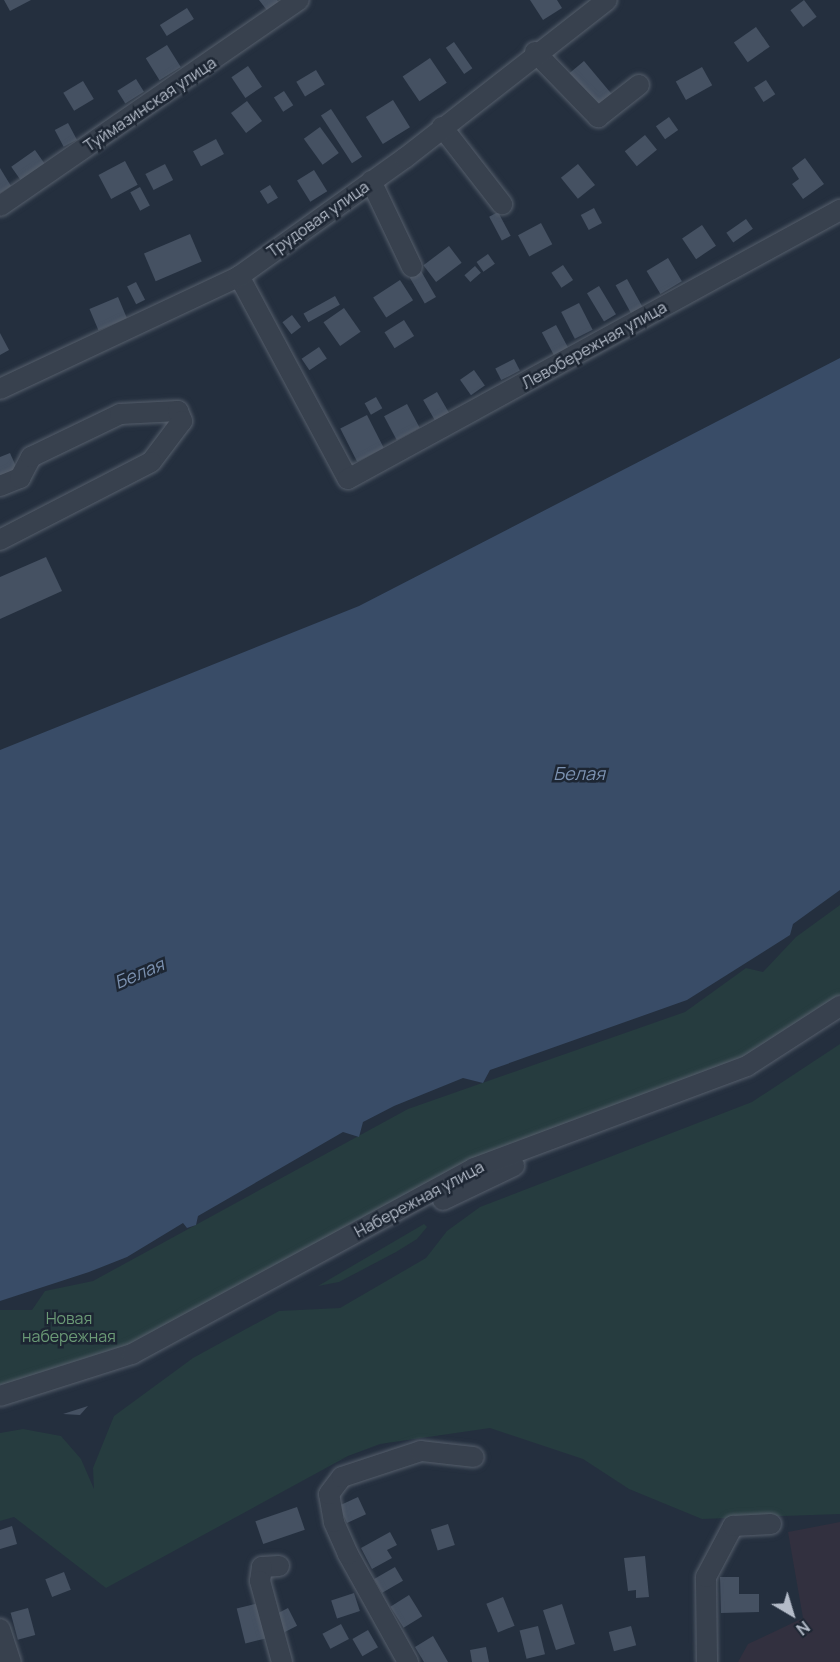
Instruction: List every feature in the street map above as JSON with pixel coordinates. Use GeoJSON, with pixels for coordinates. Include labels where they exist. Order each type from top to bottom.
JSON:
{"type":"FeatureCollection","features":[{"type":"Feature","properties":{"kind":"street","name":"Туймазинская улица"},"geometry":{"type":"LineString","coordinates":[[0,206],[299,0]]}},
{"type":"Feature","properties":{"kind":"street","name":"Трудовая улица"},"geometry":{"type":"LineString","coordinates":[[0,389],[239,276],[371,181],[535,52],[607,0]]}},
{"type":"Feature","properties":{"kind":"street"},"geometry":{"type":"LineString","coordinates":[[535,52],[598,117],[639,85]]}},
{"type":"Feature","properties":{"kind":"street"},"geometry":{"type":"LineString","coordinates":[[442,127],[502,204]]}},
{"type":"Feature","properties":{"kind":"street"},"geometry":{"type":"LineString","coordinates":[[371,181],[412,267]]}},
{"type":"Feature","properties":{"kind":"street","name":"Левобережная улица"},"geometry":{"type":"LineString","coordinates":[[239,276],[348,479],[840,210]]}},
{"type":"Feature","properties":{"kind":"street"},"geometry":{"type":"LineString","coordinates":[[0,486],[20,478],[31,457],[120,414],[178,411],[182,421],[151,462],[0,540]]}},
{"type":"Feature","properties":{"kind":"street","name":"Набережная улица"},"geometry":{"type":"LineString","coordinates":[[0,1396],[132,1354],[474,1168],[729,1074],[776,1050],[840,1006]]}},
{"type":"Feature","properties":{"kind":"street","name":"Набережная улица"},"geometry":{"type":"LineString","coordinates":[[0,1409],[59,1395],[136,1365],[480,1181],[713,1093],[781,1059],[840,1021]]}},
{"type":"Feature","properties":{"kind":"street"},"geometry":{"type":"LineString","coordinates":[[408,1662],[348,1554],[334,1522],[329,1494],[342,1477],[421,1451],[474,1457]]}},
{"type":"Feature","properties":{"kind":"street"},"geometry":{"type":"LineString","coordinates":[[708,1662],[704,1622],[711,1568],[733,1526],[771,1524]]}},
{"type":"Feature","properties":{"kind":"street"},"geometry":{"type":"LineString","coordinates":[[279,1566],[262,1567],[260,1581],[282,1662]]}},
{"type":"Feature","properties":{"kind":"street"},"geometry":{"type":"LineString","coordinates":[[0,1629],[10,1662]]}},
{"type":"Feature","properties":{"kind":"shaded area"},"geometry":{"type":"Polygon","coordinates":[[[840,1522],[840,1662],[738,1662],[748,1644],[803,1618],[788,1532],[840,1522]]]}},
{"type":"Feature","properties":{"kind":"green space","name":"Новая набережная"},"geometry":{"type":"Polygon","coordinates":[[[840,905],[840,995],[743,1059],[599,1113],[129,1346],[0,1389],[0,1310],[32,1310],[45,1291],[93,1281],[408,1109],[685,1012],[746,968],[763,972],[796,937],[840,905]]]}},
{"type":"Feature","properties":{"kind":"green space"},"geometry":{"type":"Polygon","coordinates":[[[840,1044],[840,1514],[702,1519],[629,1489],[583,1459],[490,1428],[380,1444],[348,1456],[106,1588],[14,1517],[0,1521],[0,1433],[23,1429],[61,1436],[81,1459],[94,1489],[93,1468],[114,1416],[193,1358],[279,1311],[340,1308],[426,1258],[447,1231],[480,1207],[752,1102],[840,1044]]]}},
{"type":"Feature","properties":{"kind":"green space"},"geometry":{"type":"Polygon","coordinates":[[[424,1224],[427,1227],[417,1239],[396,1252],[339,1282],[318,1286],[424,1224]]]}},
{"type":"Feature","properties":{"kind":"water","name":"Белая"},"geometry":{"type":"Polygon","coordinates":[[[840,358],[840,890],[793,924],[790,935],[687,1000],[490,1070],[483,1083],[463,1078],[394,1106],[363,1122],[359,1137],[343,1132],[198,1216],[196,1225],[187,1228],[183,1223],[127,1257],[0,1301],[0,750],[359,606],[840,358]]]}},
{"type":"Feature","properties":{"kind":"building"},"geometry":{"type":"Polygon","coordinates":[[[4,0],[31,0],[10,11],[4,0]]]}},
{"type":"Feature","properties":{"kind":"building"},"geometry":{"type":"Polygon","coordinates":[[[259,0],[277,0],[280,4],[269,13],[259,0]]]}},
{"type":"Feature","properties":{"kind":"building"},"geometry":{"type":"Polygon","coordinates":[[[530,0],[557,0],[562,8],[543,20],[530,0]]]}},
{"type":"Feature","properties":{"kind":"building"},"geometry":{"type":"Polygon","coordinates":[[[804,0],[817,17],[803,27],[790,10],[804,0]]]}},
{"type":"Feature","properties":{"kind":"building"},"geometry":{"type":"Polygon","coordinates":[[[187,8],[194,19],[167,36],[160,25],[187,8]]]}},
{"type":"Feature","properties":{"kind":"building"},"geometry":{"type":"Polygon","coordinates":[[[756,27],[770,47],[748,62],[734,42],[756,27]]]}},
{"type":"Feature","properties":{"kind":"building"},"geometry":{"type":"Polygon","coordinates":[[[454,42],[472,68],[464,74],[446,48],[454,42]]]}},
{"type":"Feature","properties":{"kind":"building"},"geometry":{"type":"Polygon","coordinates":[[[167,45],[181,67],[160,80],[146,58],[167,45]]]}},
{"type":"Feature","properties":{"kind":"building"},"geometry":{"type":"Polygon","coordinates":[[[430,58],[447,83],[419,101],[403,76],[430,58]]]}},
{"type":"Feature","properties":{"kind":"building"},"geometry":{"type":"Polygon","coordinates":[[[584,61],[612,94],[596,107],[568,74],[584,61]]]}},
{"type":"Feature","properties":{"kind":"building"},"geometry":{"type":"Polygon","coordinates":[[[248,66],[262,87],[245,98],[231,77],[248,66]]]}},
{"type":"Feature","properties":{"kind":"building"},"geometry":{"type":"Polygon","coordinates":[[[702,67],[712,85],[686,100],[676,82],[702,67]]]}},
{"type":"Feature","properties":{"kind":"building"},"geometry":{"type":"Polygon","coordinates":[[[316,70],[325,85],[305,96],[296,82],[316,70]]]}},
{"type":"Feature","properties":{"kind":"building"},"geometry":{"type":"Polygon","coordinates":[[[136,79],[144,92],[125,103],[117,91],[136,79]]]}},
{"type":"Feature","properties":{"kind":"building"},"geometry":{"type":"Polygon","coordinates":[[[766,80],[775,94],[764,102],[754,88],[766,80]]]}},
{"type":"Feature","properties":{"kind":"building"},"geometry":{"type":"Polygon","coordinates":[[[83,81],[94,99],[74,111],[63,93],[83,81]]]}},
{"type":"Feature","properties":{"kind":"building"},"geometry":{"type":"Polygon","coordinates":[[[284,91],[293,105],[283,112],[274,98],[284,91]]]}},
{"type":"Feature","properties":{"kind":"building"},"geometry":{"type":"Polygon","coordinates":[[[393,100],[410,127],[383,144],[366,117],[393,100]]]}},
{"type":"Feature","properties":{"kind":"building"},"geometry":{"type":"Polygon","coordinates":[[[247,101],[262,121],[246,133],[231,113],[247,101]]]}},
{"type":"Feature","properties":{"kind":"building"},"geometry":{"type":"Polygon","coordinates":[[[331,109],[362,157],[352,163],[321,116],[331,109]]]}},
{"type":"Feature","properties":{"kind":"building"},"geometry":{"type":"Polygon","coordinates":[[[669,117],[678,130],[665,139],[656,126],[669,117]]]}},
{"type":"Feature","properties":{"kind":"building"},"geometry":{"type":"Polygon","coordinates":[[[68,123],[77,140],[64,147],[55,130],[68,123]]]}},
{"type":"Feature","properties":{"kind":"building"},"geometry":{"type":"Polygon","coordinates":[[[320,127],[339,153],[323,165],[304,139],[320,127]]]}},
{"type":"Feature","properties":{"kind":"building"},"geometry":{"type":"Polygon","coordinates":[[[645,135],[657,150],[637,166],[625,151],[645,135]]]}},
{"type":"Feature","properties":{"kind":"building"},"geometry":{"type":"Polygon","coordinates":[[[216,139],[224,154],[201,166],[193,151],[216,139]]]}},
{"type":"Feature","properties":{"kind":"building"},"geometry":{"type":"Polygon","coordinates":[[[35,150],[46,166],[22,182],[11,167],[35,150]]]}},
{"type":"Feature","properties":{"kind":"building"},"geometry":{"type":"Polygon","coordinates":[[[805,158],[824,184],[803,199],[792,184],[799,179],[792,168],[805,158]]]}},
{"type":"Feature","properties":{"kind":"building"},"geometry":{"type":"Polygon","coordinates":[[[125,161],[138,185],[111,199],[99,175],[125,161]]]}},
{"type":"Feature","properties":{"kind":"building"},"geometry":{"type":"Polygon","coordinates":[[[165,164],[173,180],[154,190],[145,174],[165,164]]]}},
{"type":"Feature","properties":{"kind":"building"},"geometry":{"type":"Polygon","coordinates":[[[578,164],[595,185],[578,199],[561,178],[578,164]]]}},
{"type":"Feature","properties":{"kind":"building"},"geometry":{"type":"Polygon","coordinates":[[[0,168],[11,186],[0,193],[0,168]]]}},
{"type":"Feature","properties":{"kind":"building"},"geometry":{"type":"Polygon","coordinates":[[[314,170],[327,191],[310,202],[297,181],[314,170]]]}},
{"type":"Feature","properties":{"kind":"building"},"geometry":{"type":"Polygon","coordinates":[[[270,185],[278,198],[268,204],[260,191],[270,185]]]}},
{"type":"Feature","properties":{"kind":"building"},"geometry":{"type":"Polygon","coordinates":[[[140,187],[150,206],[140,211],[130,192],[140,187]]]}},
{"type":"Feature","properties":{"kind":"building"},"geometry":{"type":"Polygon","coordinates":[[[594,208],[602,223],[589,230],[581,215],[594,208]]]}},
{"type":"Feature","properties":{"kind":"building"},"geometry":{"type":"Polygon","coordinates":[[[498,212],[511,236],[502,241],[489,217],[498,212]]]}},
{"type":"Feature","properties":{"kind":"building"},"geometry":{"type":"Polygon","coordinates":[[[746,219],[753,229],[733,243],[726,233],[746,219]]]}},
{"type":"Feature","properties":{"kind":"building"},"geometry":{"type":"Polygon","coordinates":[[[541,223],[552,244],[529,256],[518,235],[541,223]]]}},
{"type":"Feature","properties":{"kind":"building"},"geometry":{"type":"Polygon","coordinates":[[[702,225],[716,246],[696,259],[682,238],[702,225]]]}},
{"type":"Feature","properties":{"kind":"building"},"geometry":{"type":"Polygon","coordinates":[[[190,234],[202,262],[156,281],[144,254],[190,234]]]}},
{"type":"Feature","properties":{"kind":"building"},"geometry":{"type":"Polygon","coordinates":[[[449,246],[462,263],[436,282],[423,265],[449,246]]]}},
{"type":"Feature","properties":{"kind":"building"},"geometry":{"type":"Polygon","coordinates":[[[488,254],[495,264],[483,272],[477,262],[488,254]]]}},
{"type":"Feature","properties":{"kind":"building"},"geometry":{"type":"Polygon","coordinates":[[[668,258],[682,281],[660,294],[647,271],[668,258]]]}},
{"type":"Feature","properties":{"kind":"building"},"geometry":{"type":"Polygon","coordinates":[[[563,265],[573,280],[561,288],[551,273],[563,265]]]}},
{"type":"Feature","properties":{"kind":"building"},"geometry":{"type":"Polygon","coordinates":[[[475,266],[481,273],[470,282],[464,275],[475,266]]]}},
{"type":"Feature","properties":{"kind":"building"},"geometry":{"type":"Polygon","coordinates":[[[421,271],[436,297],[425,303],[410,278],[421,271]]]}},
{"type":"Feature","properties":{"kind":"building"},"geometry":{"type":"Polygon","coordinates":[[[627,279],[643,308],[632,314],[616,285],[627,279]]]}},
{"type":"Feature","properties":{"kind":"building"},"geometry":{"type":"Polygon","coordinates":[[[400,280],[413,300],[386,318],[373,297],[400,280]]]}},
{"type":"Feature","properties":{"kind":"building"},"geometry":{"type":"Polygon","coordinates":[[[136,282],[145,300],[136,304],[127,287],[136,282]]]}},
{"type":"Feature","properties":{"kind":"building"},"geometry":{"type":"Polygon","coordinates":[[[599,286],[616,314],[604,321],[587,293],[599,286]]]}},
{"type":"Feature","properties":{"kind":"building"},"geometry":{"type":"Polygon","coordinates":[[[335,296],[340,305],[308,322],[304,313],[335,296]]]}},
{"type":"Feature","properties":{"kind":"building"},"geometry":{"type":"Polygon","coordinates":[[[118,297],[127,318],[98,330],[89,309],[118,297]]]}},
{"type":"Feature","properties":{"kind":"building"},"geometry":{"type":"Polygon","coordinates":[[[579,303],[593,330],[575,339],[561,312],[579,303]]]}},
{"type":"Feature","properties":{"kind":"building"},"geometry":{"type":"Polygon","coordinates":[[[344,308],[361,332],[340,346],[324,322],[344,308]]]}},
{"type":"Feature","properties":{"kind":"building"},"geometry":{"type":"Polygon","coordinates":[[[292,315],[301,327],[291,334],[282,322],[292,315]]]}},
{"type":"Feature","properties":{"kind":"building"},"geometry":{"type":"Polygon","coordinates":[[[404,320],[414,336],[395,348],[384,332],[404,320]]]}},
{"type":"Feature","properties":{"kind":"building"},"geometry":{"type":"Polygon","coordinates":[[[556,325],[569,349],[555,356],[542,333],[556,325]]]}},
{"type":"Feature","properties":{"kind":"building"},"geometry":{"type":"Polygon","coordinates":[[[0,333],[9,350],[0,355],[0,333]]]}},
{"type":"Feature","properties":{"kind":"building"},"geometry":{"type":"Polygon","coordinates":[[[319,347],[327,359],[309,370],[302,359],[319,347]]]}},
{"type":"Feature","properties":{"kind":"building"},"geometry":{"type":"Polygon","coordinates":[[[514,359],[520,371],[501,380],[495,369],[514,359]]]}},
{"type":"Feature","properties":{"kind":"building"},"geometry":{"type":"Polygon","coordinates":[[[474,370],[485,386],[471,395],[460,380],[474,370]]]}},
{"type":"Feature","properties":{"kind":"building"},"geometry":{"type":"Polygon","coordinates":[[[437,392],[449,413],[435,421],[423,400],[437,392]]]}},
{"type":"Feature","properties":{"kind":"building"},"geometry":{"type":"Polygon","coordinates":[[[376,397],[382,408],[371,415],[365,403],[376,397]]]}},
{"type":"Feature","properties":{"kind":"building"},"geometry":{"type":"Polygon","coordinates":[[[407,404],[420,428],[397,440],[384,416],[407,404]]]}},
{"type":"Feature","properties":{"kind":"building"},"geometry":{"type":"Polygon","coordinates":[[[367,415],[384,448],[357,462],[340,429],[367,415]]]}},
{"type":"Feature","properties":{"kind":"building"},"geometry":{"type":"Polygon","coordinates":[[[10,453],[18,471],[0,479],[0,457],[10,453]]]}},
{"type":"Feature","properties":{"kind":"building"},"geometry":{"type":"Polygon","coordinates":[[[46,557],[62,591],[0,619],[0,577],[46,557]]]}},
{"type":"Feature","properties":{"kind":"building"},"geometry":{"type":"Polygon","coordinates":[[[88,1406],[80,1415],[63,1414],[88,1406]]]}},
{"type":"Feature","properties":{"kind":"building"},"geometry":{"type":"Polygon","coordinates":[[[358,1497],[366,1514],[347,1523],[339,1506],[358,1497]]]}},
{"type":"Feature","properties":{"kind":"building"},"geometry":{"type":"Polygon","coordinates":[[[297,1507],[305,1530],[263,1544],[255,1521],[297,1507]]]}},
{"type":"Feature","properties":{"kind":"building"},"geometry":{"type":"Polygon","coordinates":[[[448,1524],[455,1545],[438,1550],[431,1530],[448,1524]]]}},
{"type":"Feature","properties":{"kind":"building"},"geometry":{"type":"Polygon","coordinates":[[[12,1526],[17,1544],[0,1549],[0,1530],[12,1526]]]}},
{"type":"Feature","properties":{"kind":"building"},"geometry":{"type":"Polygon","coordinates":[[[390,1532],[397,1545],[387,1550],[392,1558],[372,1569],[361,1548],[390,1532]]]}},
{"type":"Feature","properties":{"kind":"building"},"geometry":{"type":"Polygon","coordinates":[[[645,1556],[649,1597],[636,1598],[636,1590],[628,1591],[624,1558],[645,1556]]]}},
{"type":"Feature","properties":{"kind":"building"},"geometry":{"type":"Polygon","coordinates":[[[395,1567],[403,1581],[382,1593],[374,1579],[395,1567]]]}},
{"type":"Feature","properties":{"kind":"building"},"geometry":{"type":"Polygon","coordinates":[[[64,1572],[71,1590],[52,1597],[45,1579],[64,1572]]]}},
{"type":"Feature","properties":{"kind":"building"},"geometry":{"type":"Polygon","coordinates":[[[720,1577],[739,1577],[739,1594],[759,1594],[759,1612],[721,1613],[720,1577]]]}},
{"type":"Feature","properties":{"kind":"building"},"geometry":{"type":"Polygon","coordinates":[[[354,1593],[360,1611],[337,1618],[331,1600],[354,1593]]]}},
{"type":"Feature","properties":{"kind":"building"},"geometry":{"type":"Polygon","coordinates":[[[409,1595],[422,1616],[404,1628],[390,1607],[409,1595]]]}},
{"type":"Feature","properties":{"kind":"building"},"geometry":{"type":"Polygon","coordinates":[[[503,1597],[515,1626],[498,1632],[486,1604],[503,1597]]]}},
{"type":"Feature","properties":{"kind":"building"},"geometry":{"type":"Polygon","coordinates":[[[259,1603],[268,1638],[245,1643],[237,1609],[259,1603]]]}},
{"type":"Feature","properties":{"kind":"building"},"geometry":{"type":"Polygon","coordinates":[[[562,1604],[575,1644],[556,1650],[543,1610],[562,1604]]]}},
{"type":"Feature","properties":{"kind":"building"},"geometry":{"type":"Polygon","coordinates":[[[28,1608],[35,1635],[18,1640],[11,1613],[28,1608]]]}},
{"type":"Feature","properties":{"kind":"building"},"geometry":{"type":"Polygon","coordinates":[[[288,1608],[297,1626],[281,1634],[272,1616],[288,1608]]]}},
{"type":"Feature","properties":{"kind":"building"},"geometry":{"type":"Polygon","coordinates":[[[341,1624],[349,1639],[330,1649],[322,1634],[341,1624]]]}},
{"type":"Feature","properties":{"kind":"building"},"geometry":{"type":"Polygon","coordinates":[[[538,1626],[545,1654],[527,1659],[520,1631],[538,1626]]]}},
{"type":"Feature","properties":{"kind":"building"},"geometry":{"type":"Polygon","coordinates":[[[631,1626],[636,1645],[614,1651],[609,1632],[631,1626]]]}},
{"type":"Feature","properties":{"kind":"building"},"geometry":{"type":"Polygon","coordinates":[[[368,1630],[378,1647],[362,1656],[352,1639],[368,1630]]]}},
{"type":"Feature","properties":{"kind":"building"},"geometry":{"type":"Polygon","coordinates":[[[433,1636],[448,1662],[424,1662],[415,1647],[433,1636]]]}},
{"type":"Feature","properties":{"kind":"building"},"geometry":{"type":"Polygon","coordinates":[[[486,1647],[489,1662],[472,1662],[470,1650],[486,1647]]]}}]}
